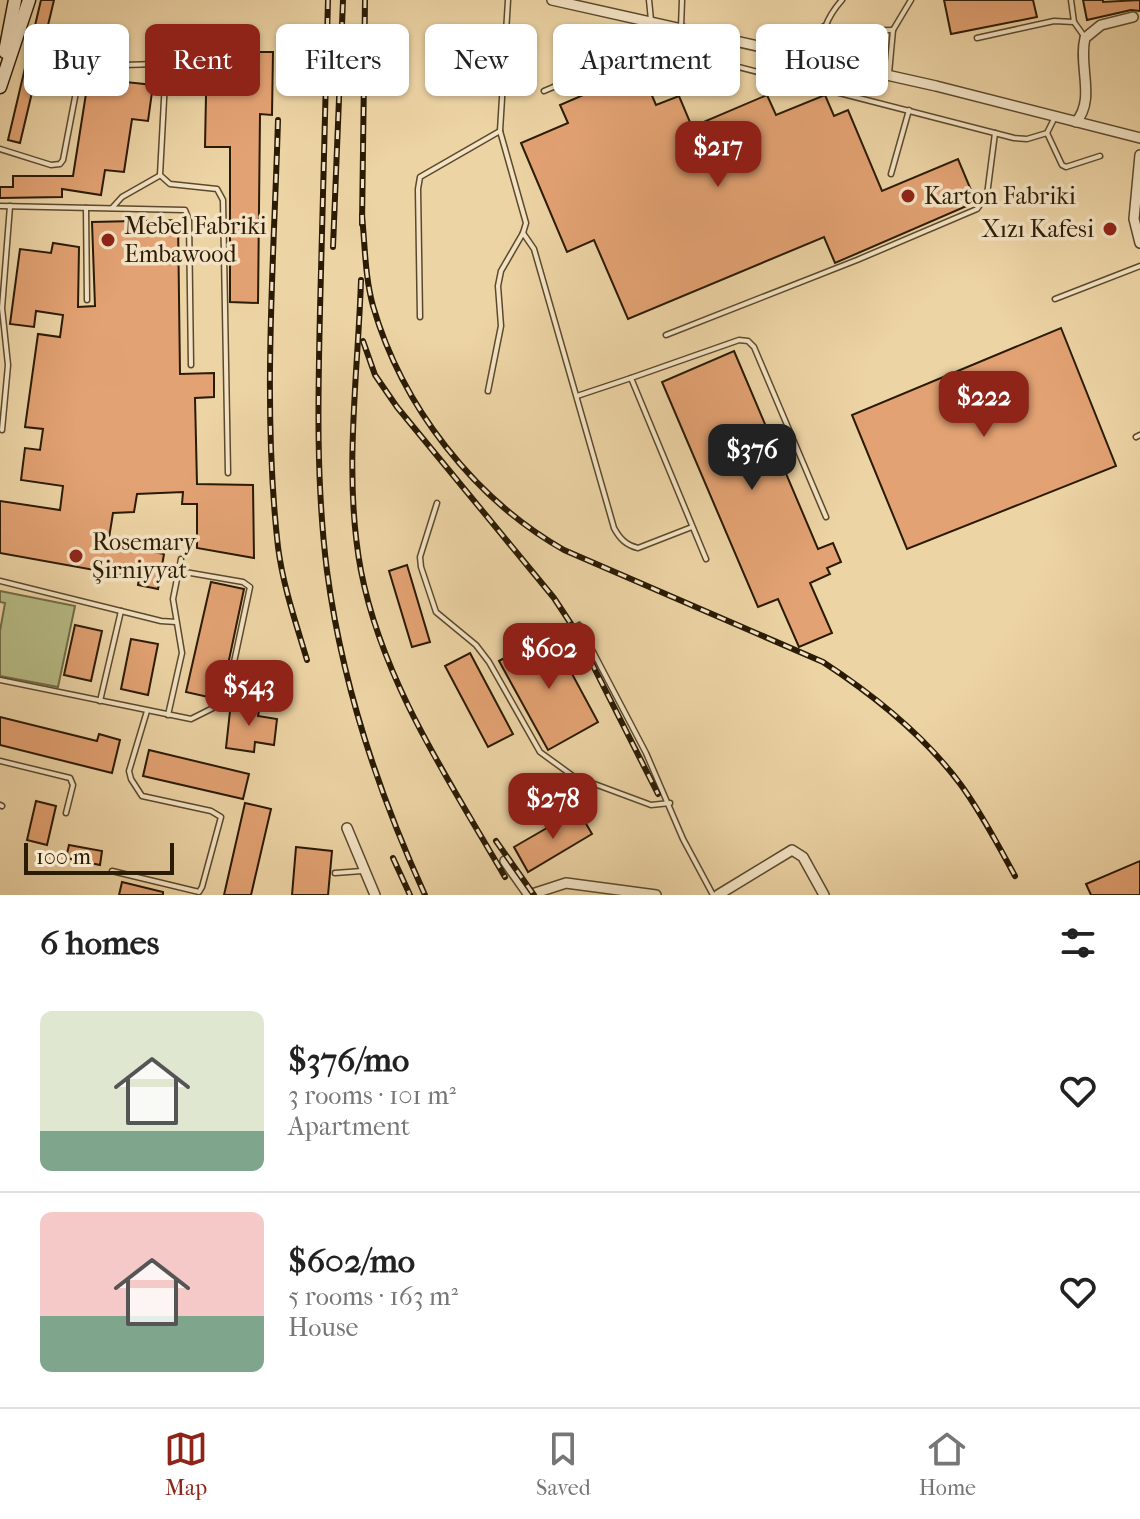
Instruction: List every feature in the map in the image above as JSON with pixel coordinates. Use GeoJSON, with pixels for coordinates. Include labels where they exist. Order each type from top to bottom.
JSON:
{"type":"FeatureCollection","features":[{"type":"Feature","properties":{"kind":"main road"},"geometry":{"type":"LineString","coordinates":[[0,80],[10,7],[27,0]]}},
{"type":"Feature","properties":{"kind":"main road"},"geometry":{"type":"LineString","coordinates":[[0,87],[27,0]]}},
{"type":"Feature","properties":{"kind":"main road"},"geometry":{"type":"LineString","coordinates":[[0,53],[0,63]]}},
{"type":"Feature","properties":{"kind":"street"},"geometry":{"type":"LineString","coordinates":[[552,0],[659,24]]}},
{"type":"Feature","properties":{"kind":"street"},"geometry":{"type":"LineString","coordinates":[[1076,122],[1087,98],[1082,63],[1085,38],[1101,25],[1138,16]]}},
{"type":"Feature","properties":{"kind":"street"},"geometry":{"type":"LineString","coordinates":[[889,76],[1140,138]]}},
{"type":"Feature","properties":{"kind":"street"},"geometry":{"type":"LineString","coordinates":[[1140,155],[1134,219],[1140,243]]}},
{"type":"Feature","properties":{"kind":"street"},"geometry":{"type":"LineString","coordinates":[[347,828],[375,895]]}},
{"type":"Feature","properties":{"kind":"street"},"geometry":{"type":"LineString","coordinates":[[716,895],[792,850],[803,857],[824,895]]}},
{"type":"Feature","properties":{"kind":"street"},"geometry":{"type":"LineString","coordinates":[[505,861],[529,895],[566,883],[656,895]]}},
{"type":"Feature","properties":{"kind":"lane"},"geometry":{"type":"LineString","coordinates":[[488,391],[501,326],[498,286],[501,271],[526,223],[500,131],[508,0]]}},
{"type":"Feature","properties":{"kind":"lane"},"geometry":{"type":"LineString","coordinates":[[649,0],[650,22]]}},
{"type":"Feature","properties":{"kind":"lane"},"geometry":{"type":"LineString","coordinates":[[682,0],[682,24]]}},
{"type":"Feature","properties":{"kind":"lane"},"geometry":{"type":"LineString","coordinates":[[825,24],[842,0]]}},
{"type":"Feature","properties":{"kind":"lane"},"geometry":{"type":"LineString","coordinates":[[889,76],[893,30],[911,0]]}},
{"type":"Feature","properties":{"kind":"lane"},"geometry":{"type":"LineString","coordinates":[[1071,0],[1074,22],[1085,38]]}},
{"type":"Feature","properties":{"kind":"lane"},"geometry":{"type":"LineString","coordinates":[[977,38],[1054,21],[1074,22]]}},
{"type":"Feature","properties":{"kind":"lane"},"geometry":{"type":"LineString","coordinates":[[888,30],[893,30]]}},
{"type":"Feature","properties":{"kind":"lane"},"geometry":{"type":"LineString","coordinates":[[544,91],[648,47],[661,47],[1027,139],[1047,133],[1055,117]]}},
{"type":"Feature","properties":{"kind":"lane"},"geometry":{"type":"LineString","coordinates":[[0,149],[51,165],[60,164],[75,96]]}},
{"type":"Feature","properties":{"kind":"lane"},"geometry":{"type":"LineString","coordinates":[[160,175],[164,96]]}},
{"type":"Feature","properties":{"kind":"lane"},"geometry":{"type":"LineString","coordinates":[[891,174],[909,110]]}},
{"type":"Feature","properties":{"kind":"lane"},"geometry":{"type":"LineString","coordinates":[[420,317],[420,177],[500,131]]}},
{"type":"Feature","properties":{"kind":"lane"},"geometry":{"type":"LineString","coordinates":[[666,335],[977,209],[987,195],[995,133]]}},
{"type":"Feature","properties":{"kind":"lane"},"geometry":{"type":"LineString","coordinates":[[1047,133],[1062,165],[1066,167],[1100,156]]}},
{"type":"Feature","properties":{"kind":"lane"},"geometry":{"type":"LineString","coordinates":[[112,208],[122,197],[160,175]]}},
{"type":"Feature","properties":{"kind":"lane"},"geometry":{"type":"LineString","coordinates":[[160,175],[170,184],[217,189],[223,200],[228,473]]}},
{"type":"Feature","properties":{"kind":"lane"},"geometry":{"type":"LineString","coordinates":[[0,206],[180,208],[188,214],[191,365]]}},
{"type":"Feature","properties":{"kind":"lane"},"geometry":{"type":"LineString","coordinates":[[2,430],[8,365],[2,308],[10,206]]}},
{"type":"Feature","properties":{"kind":"lane"},"geometry":{"type":"LineString","coordinates":[[86,208],[87,300]]}},
{"type":"Feature","properties":{"kind":"lane"},"geometry":{"type":"LineString","coordinates":[[523,233],[534,249],[619,538],[629,546],[638,548],[692,527]]}},
{"type":"Feature","properties":{"kind":"lane"},"geometry":{"type":"LineString","coordinates":[[1055,299],[1140,266]]}},
{"type":"Feature","properties":{"kind":"lane"},"geometry":{"type":"LineString","coordinates":[[577,396],[739,340],[748,341],[754,347],[826,517]]}},
{"type":"Feature","properties":{"kind":"lane"},"geometry":{"type":"LineString","coordinates":[[631,378],[706,559]]}},
{"type":"Feature","properties":{"kind":"lane"},"geometry":{"type":"LineString","coordinates":[[437,503],[420,557],[436,612],[476,645],[489,662],[540,752],[573,776],[651,805],[670,803]]}},
{"type":"Feature","properties":{"kind":"lane"},"geometry":{"type":"LineString","coordinates":[[168,715],[182,653],[173,599],[181,559]]}},
{"type":"Feature","properties":{"kind":"lane"},"geometry":{"type":"LineString","coordinates":[[0,680],[191,719],[224,702],[250,590],[248,584],[179,571]]}},
{"type":"Feature","properties":{"kind":"lane"},"geometry":{"type":"LineString","coordinates":[[0,581],[161,621],[176,622]]}},
{"type":"Feature","properties":{"kind":"lane"},"geometry":{"type":"LineString","coordinates":[[100,701],[121,611]]}},
{"type":"Feature","properties":{"kind":"lane"},"geometry":{"type":"LineString","coordinates":[[579,625],[670,803],[683,839],[716,895]]}},
{"type":"Feature","properties":{"kind":"lane"},"geometry":{"type":"LineString","coordinates":[[112,871],[199,892],[221,817],[211,811],[148,799],[136,788],[129,771],[147,711]]}},
{"type":"Feature","properties":{"kind":"lane"},"geometry":{"type":"LineString","coordinates":[[0,761],[70,778],[73,785],[66,813]]}},
{"type":"Feature","properties":{"kind":"lane"},"geometry":{"type":"LineString","coordinates":[[335,873],[365,871]]}},
{"type":"Feature","properties":{"kind":"green space"},"geometry":{"type":"Polygon","coordinates":[[[0,591],[75,606],[58,687],[0,676],[0,631],[5,603],[0,602],[0,591]]]}},
{"type":"Feature","properties":{"kind":"building"},"geometry":{"type":"Polygon","coordinates":[[[41,0],[54,0],[48,24],[35,24],[41,0]]]}},
{"type":"Feature","properties":{"kind":"building"},"geometry":{"type":"Polygon","coordinates":[[[944,0],[1033,0],[1037,17],[951,34],[944,0]]]}},
{"type":"Feature","properties":{"kind":"building"},"geometry":{"type":"Polygon","coordinates":[[[1083,0],[1140,0],[1140,11],[1131,10],[1087,20],[1083,0]]]}},
{"type":"Feature","properties":{"kind":"building"},"geometry":{"type":"Polygon","coordinates":[[[260,52],[273,52],[272,115],[260,114],[258,303],[230,302],[230,147],[205,147],[206,96],[260,96],[260,52]]]}},
{"type":"Feature","properties":{"kind":"building"},"geometry":{"type":"Polygon","coordinates":[[[24,72],[24,96],[31,96],[20,143],[8,140],[24,72]]]}},
{"type":"Feature","properties":{"kind":"building"},"geometry":{"type":"Polygon","coordinates":[[[129,82],[145,84],[145,96],[151,96],[148,121],[132,119],[124,172],[105,170],[101,195],[62,189],[62,197],[0,198],[0,187],[13,187],[13,176],[73,176],[86,96],[129,96],[129,82]]]}},
{"type":"Feature","properties":{"kind":"building"},"geometry":{"type":"Polygon","coordinates":[[[581,96],[652,96],[656,105],[679,96],[692,127],[765,96],[776,115],[825,96],[834,116],[848,110],[882,191],[958,159],[976,202],[835,263],[824,237],[628,319],[594,240],[567,252],[521,143],[568,123],[560,105],[581,96]]]}},
{"type":"Feature","properties":{"kind":"building"},"geometry":{"type":"Polygon","coordinates":[[[178,220],[180,374],[214,373],[214,397],[195,398],[197,484],[253,485],[254,558],[197,548],[197,504],[182,504],[183,492],[137,494],[134,512],[113,513],[108,544],[164,554],[158,589],[138,585],[139,578],[0,553],[0,501],[60,510],[63,486],[21,480],[25,448],[40,450],[43,429],[25,427],[38,334],[60,337],[63,315],[36,311],[34,327],[10,324],[20,249],[51,253],[53,243],[79,247],[78,307],[95,306],[92,222],[178,220]]]}},
{"type":"Feature","properties":{"kind":"building"},"geometry":{"type":"Polygon","coordinates":[[[1061,328],[1116,466],[907,549],[852,415],[1061,328]]]}},
{"type":"Feature","properties":{"kind":"building"},"geometry":{"type":"Polygon","coordinates":[[[734,351],[818,549],[833,543],[841,562],[827,568],[830,574],[810,583],[832,633],[799,647],[778,599],[758,607],[662,382],[734,351]]]}},
{"type":"Feature","properties":{"kind":"building"},"geometry":{"type":"Polygon","coordinates":[[[407,565],[430,642],[412,647],[389,571],[407,565]]]}},
{"type":"Feature","properties":{"kind":"building"},"geometry":{"type":"Polygon","coordinates":[[[211,582],[244,589],[222,693],[217,699],[186,692],[211,582]]]}},
{"type":"Feature","properties":{"kind":"building"},"geometry":{"type":"Polygon","coordinates":[[[75,625],[102,631],[91,681],[64,675],[75,625]]]}},
{"type":"Feature","properties":{"kind":"building"},"geometry":{"type":"Polygon","coordinates":[[[550,633],[598,722],[548,750],[499,661],[550,633]]]}},
{"type":"Feature","properties":{"kind":"building"},"geometry":{"type":"Polygon","coordinates":[[[131,639],[158,644],[148,695],[121,689],[131,639]]]}},
{"type":"Feature","properties":{"kind":"building"},"geometry":{"type":"Polygon","coordinates":[[[470,653],[513,734],[488,747],[445,666],[470,653]]]}},
{"type":"Feature","properties":{"kind":"building"},"geometry":{"type":"Polygon","coordinates":[[[231,702],[260,706],[258,716],[277,719],[274,745],[255,742],[254,752],[226,748],[231,702]]]}},
{"type":"Feature","properties":{"kind":"building"},"geometry":{"type":"Polygon","coordinates":[[[0,717],[97,741],[99,734],[120,740],[112,773],[0,745],[0,717]]]}},
{"type":"Feature","properties":{"kind":"building"},"geometry":{"type":"Polygon","coordinates":[[[149,750],[249,774],[243,799],[143,776],[149,750]]]}},
{"type":"Feature","properties":{"kind":"building"},"geometry":{"type":"Polygon","coordinates":[[[36,801],[56,806],[47,845],[27,840],[36,801]]]}},
{"type":"Feature","properties":{"kind":"building"},"geometry":{"type":"Polygon","coordinates":[[[245,803],[271,809],[251,895],[224,895],[245,803]]]}},
{"type":"Feature","properties":{"kind":"building"},"geometry":{"type":"Polygon","coordinates":[[[578,810],[592,834],[528,872],[514,847],[578,810]]]}},
{"type":"Feature","properties":{"kind":"building"},"geometry":{"type":"Polygon","coordinates":[[[69,845],[102,851],[100,865],[66,858],[69,845]]]}},
{"type":"Feature","properties":{"kind":"building"},"geometry":{"type":"Polygon","coordinates":[[[296,847],[332,851],[328,895],[292,895],[296,847]]]}},
{"type":"Feature","properties":{"kind":"building"},"geometry":{"type":"Polygon","coordinates":[[[1140,861],[1140,895],[1091,895],[1086,884],[1140,861]]]}},
{"type":"Feature","properties":{"kind":"building"},"geometry":{"type":"Polygon","coordinates":[[[122,882],[163,892],[163,895],[119,895],[122,882]]]}},
{"type":"Feature","properties":{"kind":"railway"},"geometry":{"type":"LineString","coordinates":[[328,0],[319,375],[319,473],[323,538],[334,613],[352,696],[377,777],[425,895]]}},
{"type":"Feature","properties":{"kind":"railway"},"geometry":{"type":"LineString","coordinates":[[333,247],[343,0]]}},
{"type":"Feature","properties":{"kind":"railway"},"geometry":{"type":"LineString","coordinates":[[362,224],[365,0]]}},
{"type":"Feature","properties":{"kind":"railway"},"geometry":{"type":"LineString","coordinates":[[278,120],[270,334],[273,494],[283,576],[307,660]]}},
{"type":"Feature","properties":{"kind":"railway"},"geometry":{"type":"LineString","coordinates":[[362,215],[370,295],[386,343],[422,414],[472,477],[531,529],[564,550],[823,662],[861,689],[915,733],[947,767],[976,807],[1015,876]]}},
{"type":"Feature","properties":{"kind":"railway"},"geometry":{"type":"LineString","coordinates":[[361,280],[352,462],[361,571],[371,612],[401,691],[420,730],[505,877]]}},
{"type":"Feature","properties":{"kind":"railway"},"geometry":{"type":"LineString","coordinates":[[363,341],[375,375],[397,407],[554,598],[575,630],[658,794]]}},
{"type":"Feature","properties":{"kind":"railway"},"geometry":{"type":"LineString","coordinates":[[496,841],[534,895]]}},
{"type":"Feature","properties":{"kind":"railway"},"geometry":{"type":"LineString","coordinates":[[393,858],[410,895]]}},
{"type":"Feature","properties":{"kind":"place","name":"Karton Fabriki"},"geometry":{"type":"Point","coordinates":[908,196]}},
{"type":"Feature","properties":{"kind":"place","name":"Xızı Kafesi"},"geometry":{"type":"Point","coordinates":[1110,229]}},
{"type":"Feature","properties":{"kind":"place","name":"Mebel Fabriki Embawood"},"geometry":{"type":"Point","coordinates":[108,240]}},
{"type":"Feature","properties":{"kind":"place","name":"Rosemary Şirniyyat"},"geometry":{"type":"Point","coordinates":[76,556]}}]}
